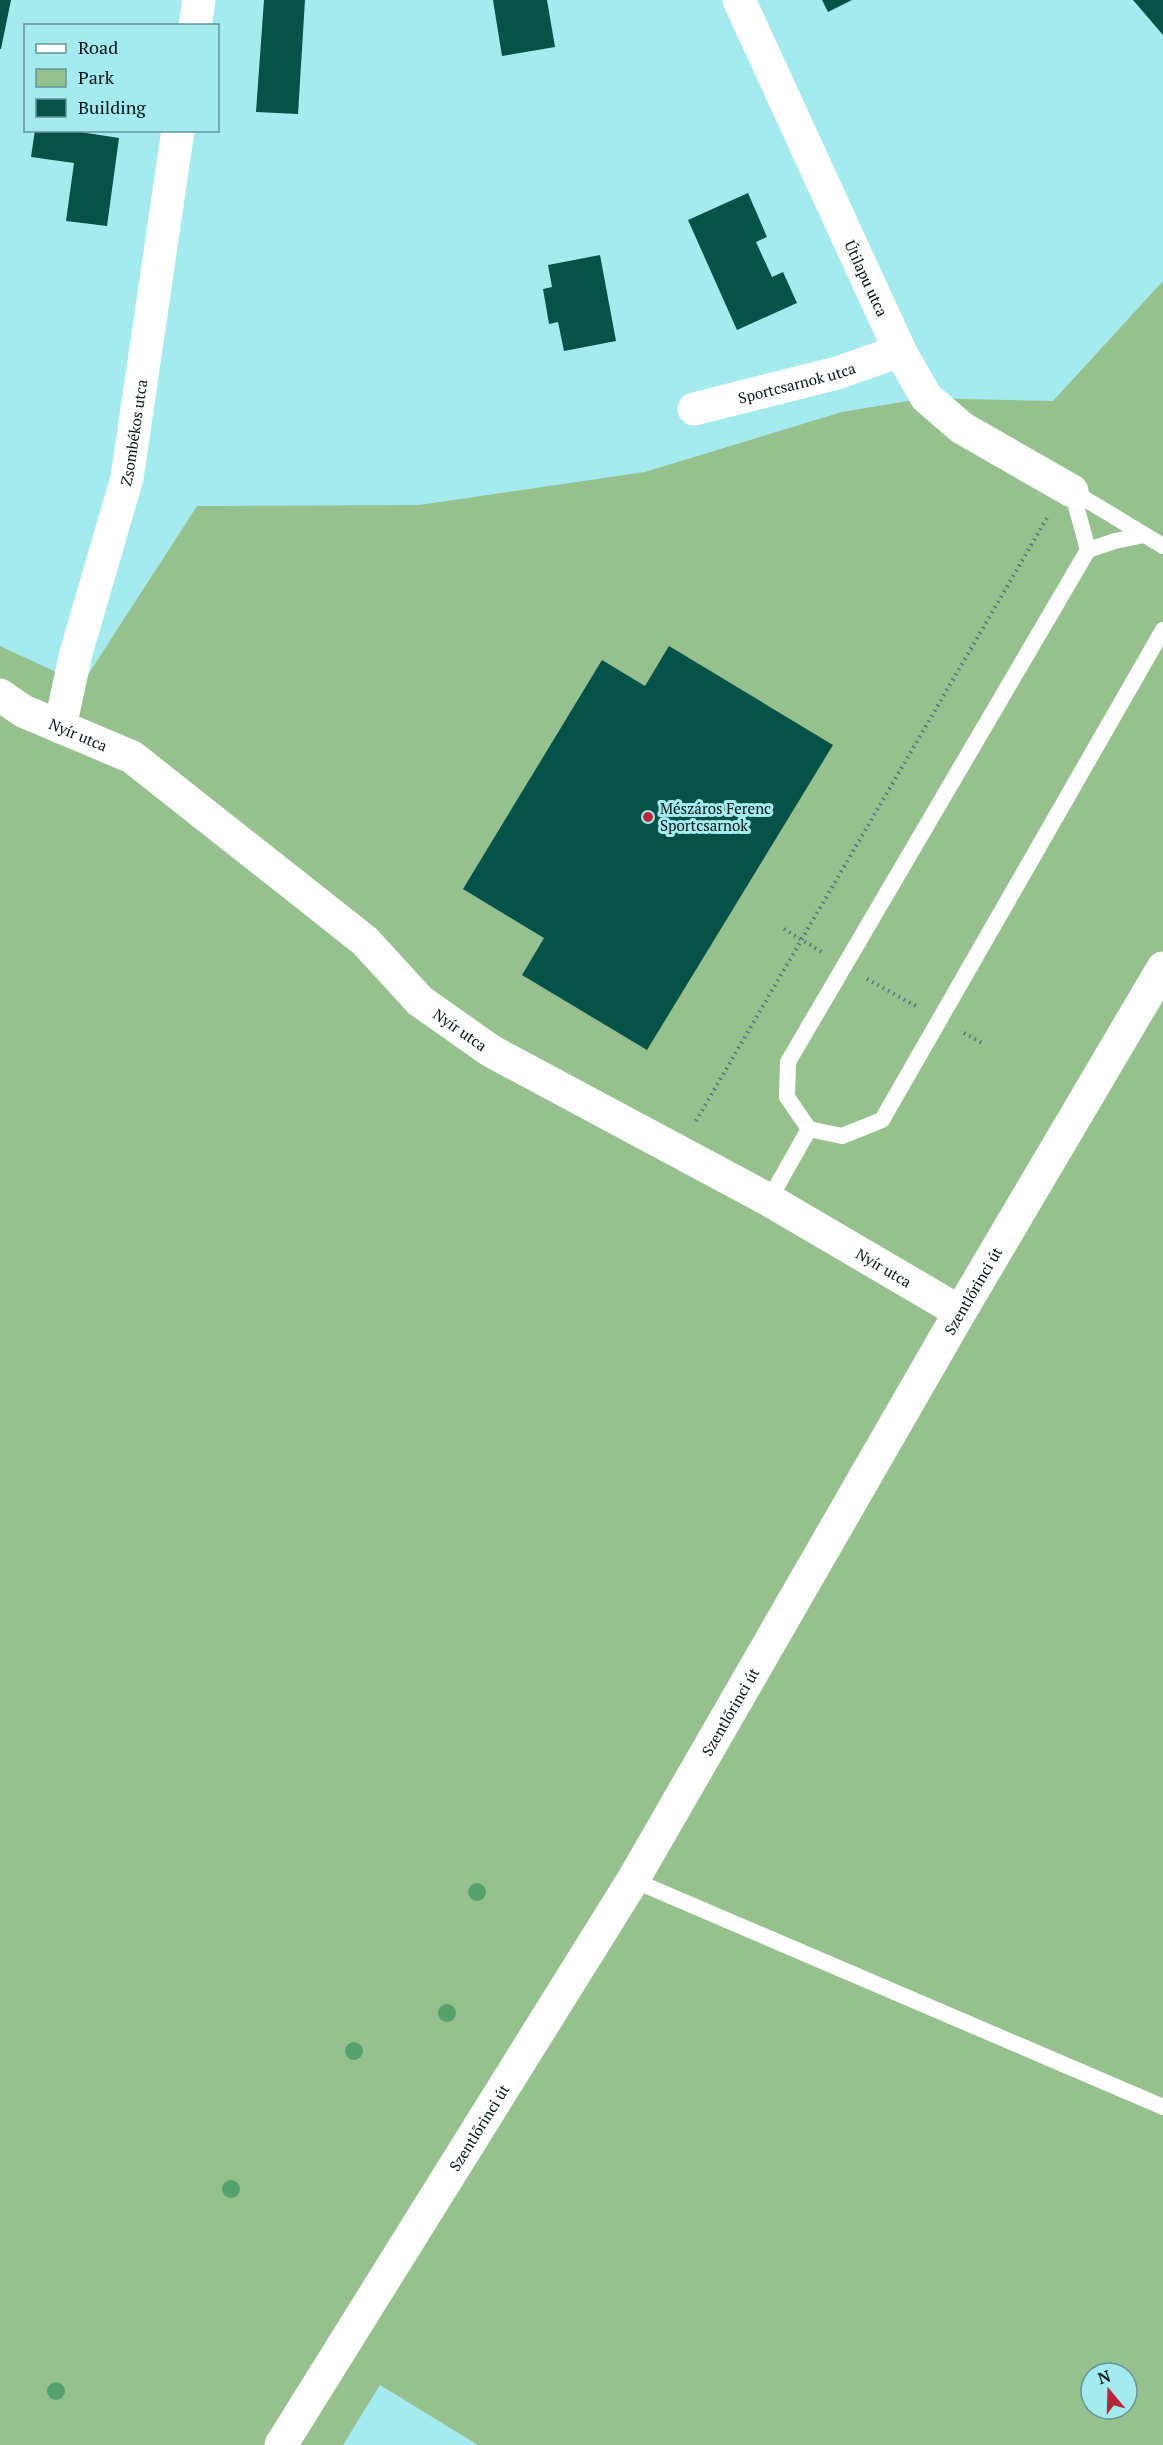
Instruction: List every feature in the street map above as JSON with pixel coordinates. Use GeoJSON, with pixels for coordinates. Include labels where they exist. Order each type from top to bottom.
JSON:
{"type":"FeatureCollection","features":[{"type":"Feature","properties":{"kind":"street"},"geometry":{"type":"LineString","coordinates":[[195,24],[199,0]]}},
{"type":"Feature","properties":{"kind":"street","name":"Útilapu utca"},"geometry":{"type":"LineString","coordinates":[[739,0],[900,351],[926,398],[962,428],[1069,489]]}},
{"type":"Feature","properties":{"kind":"street","name":"Zsombékos utca"},"geometry":{"type":"LineString","coordinates":[[60,727],[76,653],[127,478],[178,132]]}},
{"type":"Feature","properties":{"kind":"street","name":"Sportcsarnok utca"},"geometry":{"type":"LineString","coordinates":[[694,409],[837,373],[900,351]]}},
{"type":"Feature","properties":{"kind":"street","name":"Nyír utca"},"geometry":{"type":"LineString","coordinates":[[0,695],[23,711],[132,757],[365,941],[420,1000],[491,1052],[769,1200],[960,1312]]}},
{"type":"Feature","properties":{"kind":"street","name":"Szentlőrinci út"},"geometry":{"type":"LineString","coordinates":[[280,2445],[633,1881],[960,1312],[1163,968]]}},
{"type":"Feature","properties":{"kind":"lane"},"geometry":{"type":"LineString","coordinates":[[1069,489],[1163,546]]}},
{"type":"Feature","properties":{"kind":"lane"},"geometry":{"type":"LineString","coordinates":[[1069,489],[1088,550]]}},
{"type":"Feature","properties":{"kind":"lane"},"geometry":{"type":"LineString","coordinates":[[1144,535],[1088,550],[788,1062],[787,1097],[809,1129],[842,1136],[882,1120],[1163,630]]}},
{"type":"Feature","properties":{"kind":"lane"},"geometry":{"type":"LineString","coordinates":[[769,1200],[809,1129]]}},
{"type":"Feature","properties":{"kind":"lane"},"geometry":{"type":"LineString","coordinates":[[633,1881],[1163,2107]]}},
{"type":"Feature","properties":{"kind":"path"},"geometry":{"type":"LineString","coordinates":[[692,1126],[1069,489]]}},
{"type":"Feature","properties":{"kind":"path"},"geometry":{"type":"LineString","coordinates":[[784,929],[984,1044]]}},
{"type":"Feature","properties":{"kind":"green space"},"geometry":{"type":"Polygon","coordinates":[[[1163,281],[1163,2445],[478,2445],[380,2385],[343,2445],[0,2445],[0,646],[82,684],[197,506],[419,505],[645,472],[842,412],[926,398],[1053,401],[1163,281]]]}},
{"type":"Feature","properties":{"kind":"building"},"geometry":{"type":"Polygon","coordinates":[[[0,0],[11,0],[1,49],[0,49],[0,0]]]}},
{"type":"Feature","properties":{"kind":"building"},"geometry":{"type":"Polygon","coordinates":[[[264,0],[305,0],[298,114],[256,112],[264,0]]]}},
{"type":"Feature","properties":{"kind":"building"},"geometry":{"type":"Polygon","coordinates":[[[493,0],[547,0],[555,47],[502,56],[493,0]]]}},
{"type":"Feature","properties":{"kind":"building"},"geometry":{"type":"Polygon","coordinates":[[[822,0],[852,0],[828,12],[822,0]]]}},
{"type":"Feature","properties":{"kind":"building"},"geometry":{"type":"Polygon","coordinates":[[[1133,0],[1163,0],[1163,35],[1133,0]]]}},
{"type":"Feature","properties":{"kind":"building"},"geometry":{"type":"Polygon","coordinates":[[[35,132],[80,132],[119,138],[107,226],[66,221],[74,163],[31,157],[35,132]]]}},
{"type":"Feature","properties":{"kind":"building"},"geometry":{"type":"Polygon","coordinates":[[[748,193],[767,237],[756,242],[772,277],[783,272],[797,303],[737,330],[688,220],[748,193]]]}},
{"type":"Feature","properties":{"kind":"building"},"geometry":{"type":"Polygon","coordinates":[[[600,255],[616,341],[564,351],[558,322],[549,324],[543,289],[552,287],[548,265],[600,255]]]}},
{"type":"Feature","properties":{"kind":"building","name":"Mészáros Ferenc Sportcsarnok"},"geometry":{"type":"Polygon","coordinates":[[[669,646],[833,745],[647,1050],[522,975],[544,938],[463,889],[602,660],[645,686],[669,646]]]}},
{"type":"Feature","properties":{"kind":"place","name":"Mészáros Ferenc Sportcsarnok"},"geometry":{"type":"Point","coordinates":[648,817]}}]}
